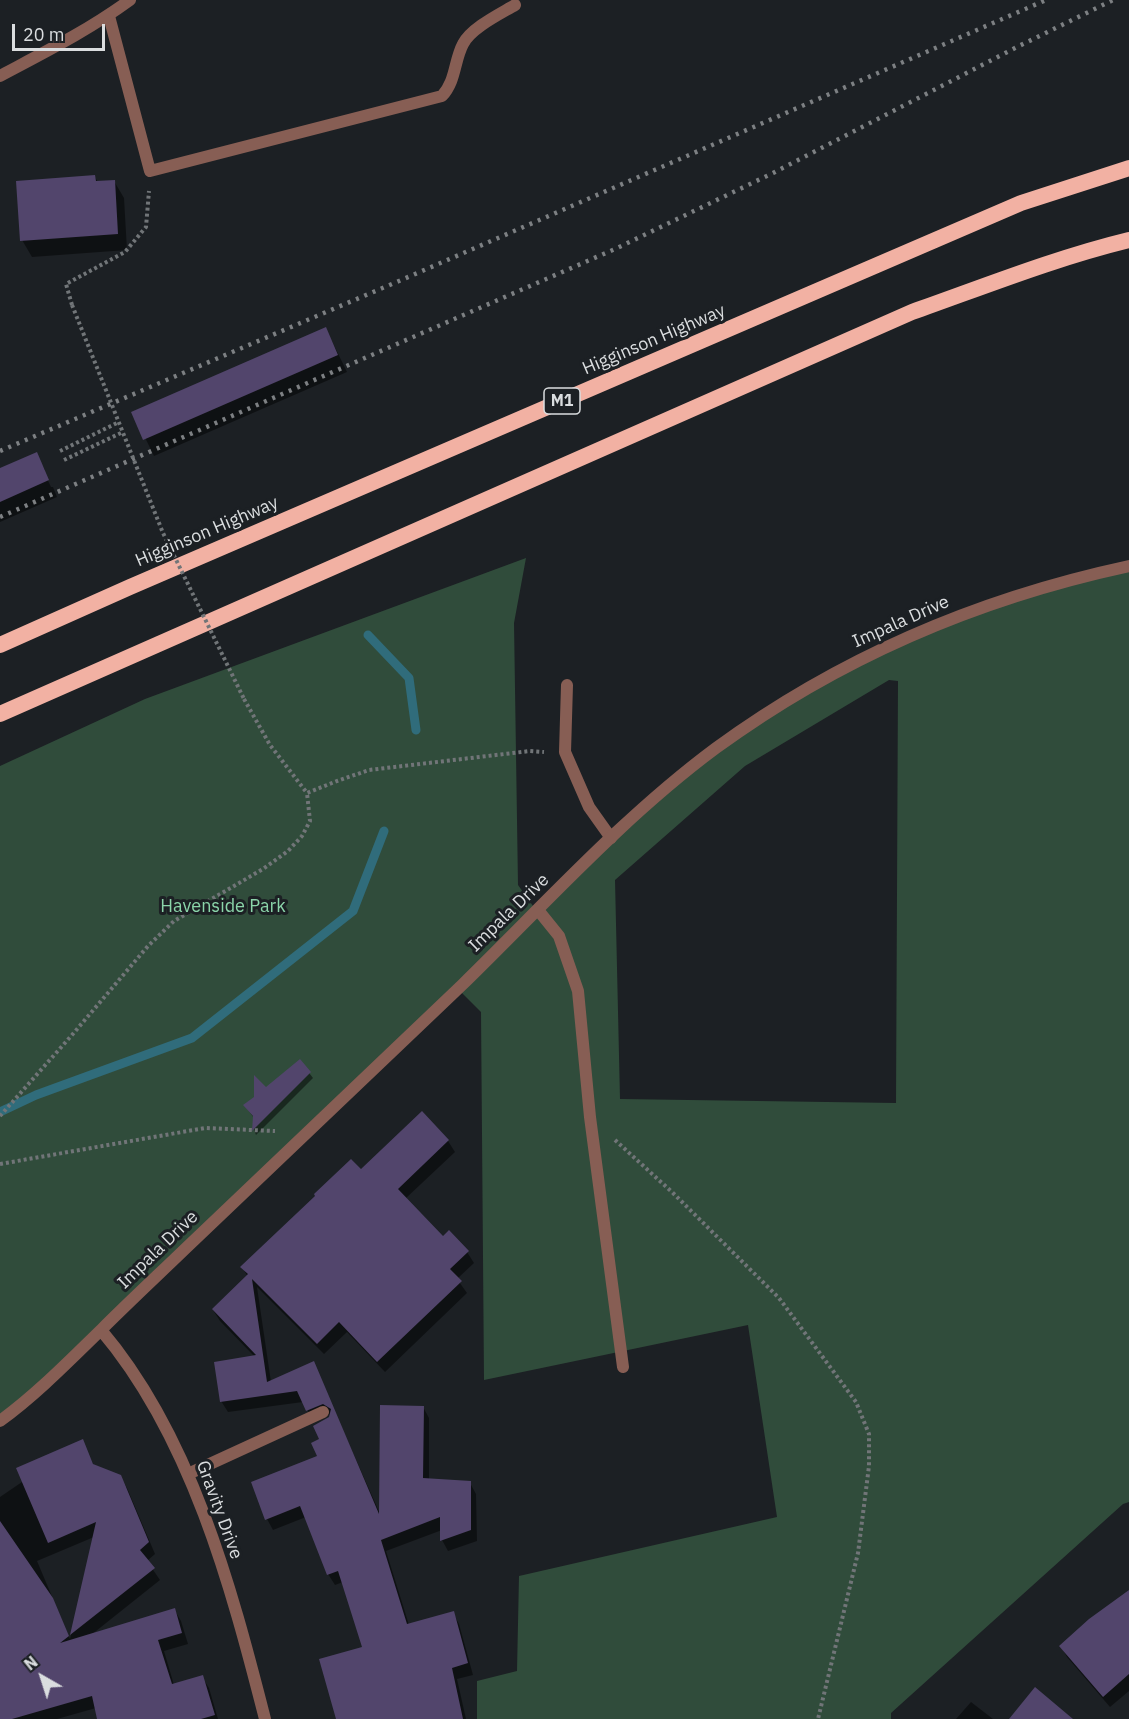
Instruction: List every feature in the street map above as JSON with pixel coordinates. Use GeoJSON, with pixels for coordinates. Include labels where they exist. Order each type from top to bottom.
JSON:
{"type":"FeatureCollection","features":[{"type":"Feature","properties":{"kind":"highway","name":"Higginson Highway"},"geometry":{"type":"LineString","coordinates":[[0,645],[1021,202],[1129,168]]}},
{"type":"Feature","properties":{"kind":"highway"},"geometry":{"type":"LineString","coordinates":[[0,714],[912,312],[1022,273],[1129,240]]}},
{"type":"Feature","properties":{"kind":"street"},"geometry":{"type":"LineString","coordinates":[[0,76],[62,44],[109,16],[130,0]]}},
{"type":"Feature","properties":{"kind":"street"},"geometry":{"type":"LineString","coordinates":[[109,16],[150,171],[442,96],[450,87],[463,43],[472,33],[515,5]]}},
{"type":"Feature","properties":{"kind":"street","name":"Impala Drive"},"geometry":{"type":"LineString","coordinates":[[0,1421],[74,1357],[611,838],[669,786],[714,750],[778,705],[860,659],[944,621],[1079,577],[1129,566]]}},
{"type":"Feature","properties":{"kind":"street"},"geometry":{"type":"LineString","coordinates":[[567,685],[565,753],[589,807],[611,838]]}},
{"type":"Feature","properties":{"kind":"street"},"geometry":{"type":"LineString","coordinates":[[538,910],[559,936],[578,991],[590,1117],[623,1368]]}},
{"type":"Feature","properties":{"kind":"street","name":"Gravity Drive"},"geometry":{"type":"LineString","coordinates":[[101,1330],[135,1373],[188,1474],[209,1527],[252,1666],[265,1719]]}},
{"type":"Feature","properties":{"kind":"street"},"geometry":{"type":"LineString","coordinates":[[188,1474],[323,1412]]}},
{"type":"Feature","properties":{"kind":"path"},"geometry":{"type":"LineString","coordinates":[[0,1116],[148,946],[174,921],[288,851],[302,836],[310,821],[308,793],[270,745],[244,699],[164,533],[72,305],[66,284],[125,252],[146,226],[150,171]]}},
{"type":"Feature","properties":{"kind":"path"},"geometry":{"type":"LineString","coordinates":[[60,451],[119,422]]}},
{"type":"Feature","properties":{"kind":"path"},"geometry":{"type":"LineString","coordinates":[[64,460],[123,432]]}},
{"type":"Feature","properties":{"kind":"path"},"geometry":{"type":"LineString","coordinates":[[308,793],[369,770],[530,751],[565,753]]}},
{"type":"Feature","properties":{"kind":"path"},"geometry":{"type":"LineString","coordinates":[[590,1117],[673,1193],[779,1298],[856,1402],[869,1434],[869,1467],[858,1553],[818,1719]]}},
{"type":"Feature","properties":{"kind":"path"},"geometry":{"type":"LineString","coordinates":[[0,1164],[205,1128],[306,1133]]}},
{"type":"Feature","properties":{"kind":"green space","name":"Havenside Park"},"geometry":{"type":"Polygon","coordinates":[[[526,558],[514,623],[518,885],[538,913],[671,786],[779,706],[946,621],[1129,568],[1129,1502],[1123,1504],[891,1713],[891,1719],[477,1719],[477,1681],[517,1671],[519,1576],[777,1517],[748,1325],[484,1380],[481,1012],[458,989],[0,1422],[0,766],[145,699],[526,558]],[[889,680],[745,766],[615,880],[620,1099],[896,1103],[898,681],[889,680]]]}},
{"type":"Feature","properties":{"kind":"building"},"geometry":{"type":"Polygon","coordinates":[[[95,175],[96,181],[115,180],[118,234],[20,241],[16,181],[95,175]]]}},
{"type":"Feature","properties":{"kind":"building"},"geometry":{"type":"Polygon","coordinates":[[[326,327],[338,355],[143,440],[131,412],[326,327]]]}},
{"type":"Feature","properties":{"kind":"building"},"geometry":{"type":"Polygon","coordinates":[[[37,452],[49,480],[0,502],[0,468],[37,452]]]}},
{"type":"Feature","properties":{"kind":"building"},"geometry":{"type":"Polygon","coordinates":[[[300,1059],[311,1072],[252,1131],[253,1116],[243,1105],[254,1097],[254,1075],[266,1087],[300,1059]]]}},
{"type":"Feature","properties":{"kind":"building"},"geometry":{"type":"Polygon","coordinates":[[[422,1111],[449,1140],[398,1189],[443,1236],[449,1230],[469,1251],[450,1269],[462,1281],[377,1362],[339,1322],[317,1344],[252,1279],[267,1382],[314,1361],[379,1514],[380,1405],[424,1406],[423,1478],[471,1481],[471,1530],[440,1541],[440,1517],[381,1540],[407,1624],[454,1611],[468,1663],[452,1668],[463,1719],[336,1719],[319,1659],[362,1647],[338,1571],[327,1575],[300,1506],[265,1520],[251,1482],[317,1456],[311,1443],[319,1439],[313,1426],[329,1417],[331,1409],[323,1404],[306,1411],[297,1391],[220,1402],[214,1362],[256,1355],[212,1309],[248,1274],[240,1267],[351,1159],[361,1169],[422,1111]]]}},
{"type":"Feature","properties":{"kind":"building"},"geometry":{"type":"Polygon","coordinates":[[[83,1439],[93,1464],[121,1475],[149,1542],[140,1550],[155,1568],[70,1635],[96,1522],[48,1543],[16,1468],[83,1439]]]}},
{"type":"Feature","properties":{"kind":"building"},"geometry":{"type":"Polygon","coordinates":[[[0,1521],[53,1598],[69,1636],[60,1643],[175,1608],[182,1633],[158,1640],[172,1684],[203,1675],[215,1715],[201,1719],[97,1719],[92,1696],[12,1719],[0,1719],[0,1521]]]}},
{"type":"Feature","properties":{"kind":"building"},"geometry":{"type":"Polygon","coordinates":[[[1129,1590],[1129,1674],[1103,1697],[1059,1646],[1089,1619],[1129,1590]]]}},
{"type":"Feature","properties":{"kind":"building"},"geometry":{"type":"Polygon","coordinates":[[[1035,1687],[1073,1719],[1009,1719],[1035,1687]]]}},
{"type":"Feature","properties":{"kind":"waterway"},"geometry":{"type":"LineString","coordinates":[[368,635],[409,678],[416,730]]}},
{"type":"Feature","properties":{"kind":"waterway"},"geometry":{"type":"LineString","coordinates":[[0,1112],[36,1095],[192,1038],[353,911],[384,831]]}},
{"type":"Feature","properties":{"kind":"railway"},"geometry":{"type":"LineString","coordinates":[[0,451],[399,281],[1046,0]]}},
{"type":"Feature","properties":{"kind":"railway"},"geometry":{"type":"LineString","coordinates":[[0,517],[615,249],[773,173],[1113,0]]}}]}
